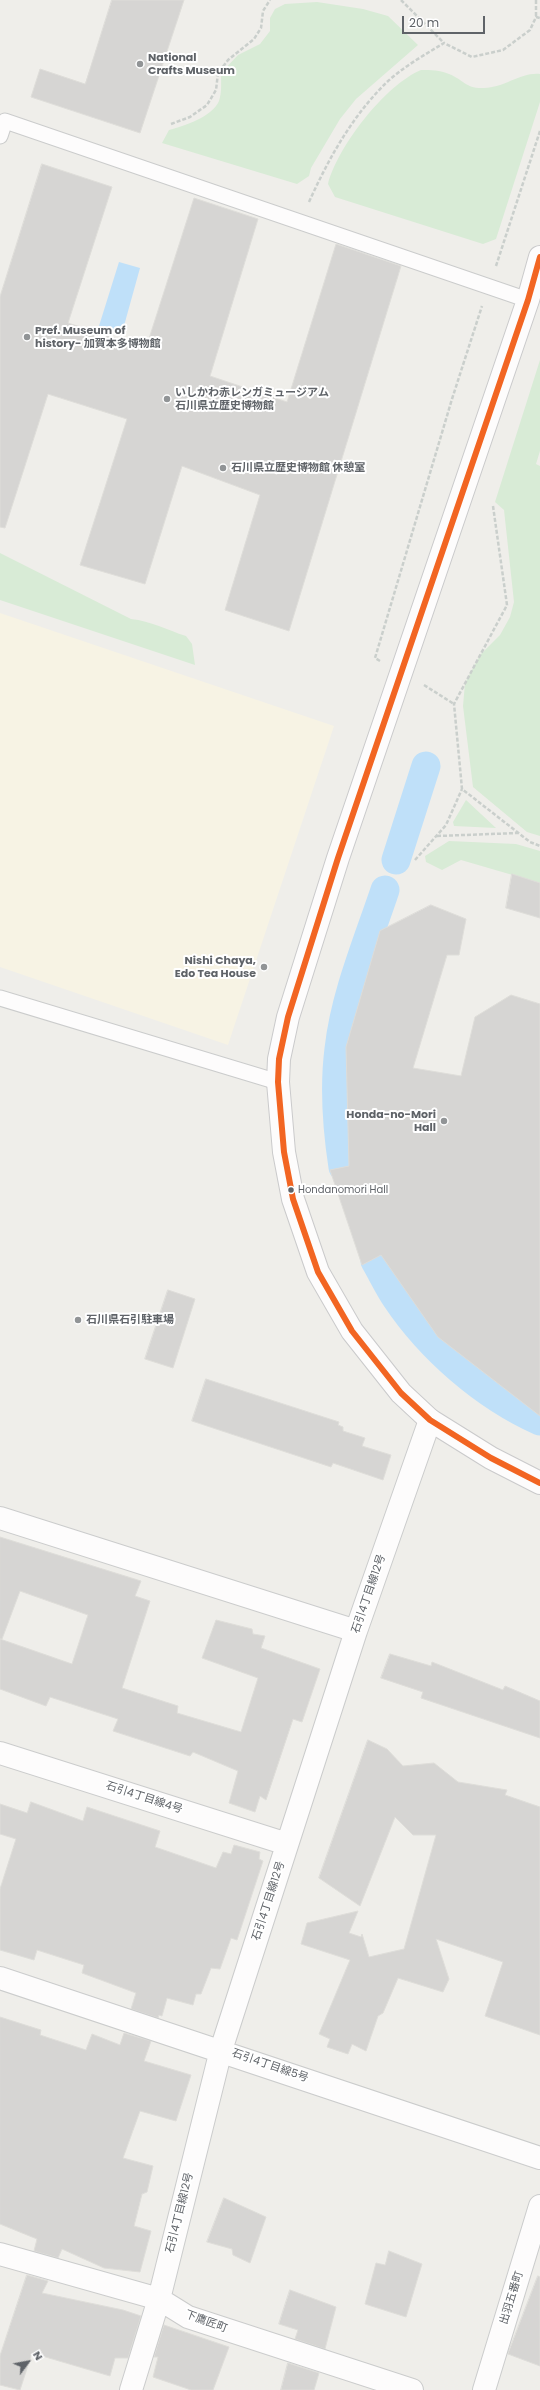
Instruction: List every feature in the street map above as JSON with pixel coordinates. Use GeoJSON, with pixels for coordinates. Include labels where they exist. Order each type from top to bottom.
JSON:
{"type":"FeatureCollection","features":[{"type":"Feature","properties":{"kind":"street"},"geometry":{"type":"LineString","coordinates":[[540,257],[528,300],[346,832],[288,1017],[279,1059],[278,1082],[284,1152],[293,1200],[318,1272],[333,1302],[371,1358],[401,1393],[430,1420],[491,1458],[540,1483]]}},
{"type":"Feature","properties":{"kind":"street","name":"石引4丁目線12号"},"geometry":{"type":"LineString","coordinates":[[131,2390],[159,2299],[221,2050],[356,1631],[430,1420]]}},
{"type":"Feature","properties":{"kind":"street"},"geometry":{"type":"LineString","coordinates":[[0,1518],[356,1631]]}},
{"type":"Feature","properties":{"kind":"street","name":"石引4丁目線4号"},"geometry":{"type":"LineString","coordinates":[[0,1753],[287,1844]]}},
{"type":"Feature","properties":{"kind":"street","name":"石引4丁目線5号"},"geometry":{"type":"LineString","coordinates":[[0,1978],[221,2050],[540,2158]]}},
{"type":"Feature","properties":{"kind":"street","name":"出羽五番町"},"geometry":{"type":"LineString","coordinates":[[484,2390],[540,2206]]}},
{"type":"Feature","properties":{"kind":"street","name":"下鷹匠町"},"geometry":{"type":"LineString","coordinates":[[0,2254],[159,2299],[188,2317],[412,2390]]}},
{"type":"Feature","properties":{"kind":"lane"},"geometry":{"type":"LineString","coordinates":[[0,136],[5,121],[528,300]]}},
{"type":"Feature","properties":{"kind":"lane"},"geometry":{"type":"LineString","coordinates":[[0,998],[278,1082]]}},
{"type":"Feature","properties":{"kind":"path"},"geometry":{"type":"LineString","coordinates":[[171,124],[190,117],[207,105],[216,90],[218,73],[228,60],[254,39],[260,28],[263,11],[270,0]]}},
{"type":"Feature","properties":{"kind":"path"},"geometry":{"type":"LineString","coordinates":[[401,0],[444,43],[472,56],[503,50],[530,30],[536,17],[536,0]]}},
{"type":"Feature","properties":{"kind":"path"},"geometry":{"type":"LineString","coordinates":[[536,17],[540,18]]}},
{"type":"Feature","properties":{"kind":"path"},"geometry":{"type":"LineString","coordinates":[[300,223],[331,154],[382,86],[411,63],[444,43]]}},
{"type":"Feature","properties":{"kind":"path"},"geometry":{"type":"LineString","coordinates":[[381,661],[375,658],[452,399],[540,131]]}},
{"type":"Feature","properties":{"kind":"path"},"geometry":{"type":"LineString","coordinates":[[415,860],[446,826],[462,789],[454,704],[507,605],[493,506]]}},
{"type":"Feature","properties":{"kind":"path"},"geometry":{"type":"LineString","coordinates":[[401,672],[454,704]]}},
{"type":"Feature","properties":{"kind":"path"},"geometry":{"type":"LineString","coordinates":[[462,789],[530,842],[540,846]]}},
{"type":"Feature","properties":{"kind":"path"},"geometry":{"type":"LineString","coordinates":[[437,836],[519,833]]}},
{"type":"Feature","properties":{"kind":"shaded area"},"geometry":{"type":"Polygon","coordinates":[[[0,613],[334,726],[228,1045],[0,967],[0,613]]]}},
{"type":"Feature","properties":{"kind":"green space"},"geometry":{"type":"Polygon","coordinates":[[[317,2],[363,9],[388,16],[418,45],[356,99],[340,119],[311,168],[309,176],[297,184],[162,143],[169,130],[197,120],[215,107],[221,94],[221,73],[238,55],[260,44],[270,31],[270,18],[275,9],[285,4],[317,2]]]}},
{"type":"Feature","properties":{"kind":"green space"},"geometry":{"type":"Polygon","coordinates":[[[421,70],[435,70],[446,73],[454,76],[469,86],[478,88],[499,86],[526,75],[540,74],[540,102],[496,239],[483,244],[335,197],[328,184],[333,169],[342,152],[352,135],[365,118],[393,89],[407,78],[421,70]]]}},
{"type":"Feature","properties":{"kind":"green space"},"geometry":{"type":"Polygon","coordinates":[[[540,360],[540,451],[536,464],[540,466],[540,836],[527,832],[473,787],[463,706],[465,683],[480,655],[500,635],[510,617],[514,602],[504,510],[495,502],[540,360]]]}},
{"type":"Feature","properties":{"kind":"green space"},"geometry":{"type":"Polygon","coordinates":[[[0,553],[131,619],[152,624],[186,636],[192,644],[195,665],[0,600],[0,553]]]}},
{"type":"Feature","properties":{"kind":"green space"},"geometry":{"type":"Polygon","coordinates":[[[466,800],[496,828],[454,826],[453,822],[466,800]]]}},
{"type":"Feature","properties":{"kind":"green space"},"geometry":{"type":"Polygon","coordinates":[[[449,841],[516,844],[540,851],[540,883],[461,860],[442,870],[426,862],[425,856],[449,841]]]}},
{"type":"Feature","properties":{"kind":"water"},"geometry":{"type":"Polygon","coordinates":[[[119,262],[140,268],[122,333],[99,326],[119,262]]]}},
{"type":"Feature","properties":{"kind":"building","name":"National Crafts Museum"},"geometry":{"type":"Polygon","coordinates":[[[112,0],[184,0],[140,133],[31,97],[40,69],[85,84],[112,0]]]}},
{"type":"Feature","properties":{"kind":"building","name":"いしかわ赤レンガミュージアム 石川県立歴史博物館"},"geometry":{"type":"Polygon","coordinates":[[[42,164],[112,187],[68,323],[146,348],[194,198],[258,219],[210,376],[287,402],[336,244],[401,266],[289,631],[225,610],[260,495],[182,466],[145,584],[80,565],[127,419],[48,394],[5,528],[0,527],[0,297],[42,164]]]}},
{"type":"Feature","properties":{"kind":"building"},"geometry":{"type":"Polygon","coordinates":[[[512,874],[540,883],[540,918],[506,908],[512,874]]]}},
{"type":"Feature","properties":{"kind":"building","name":"Honda-no-Mori Hall"},"geometry":{"type":"Polygon","coordinates":[[[431,905],[466,919],[459,955],[447,955],[413,1068],[461,1076],[475,1017],[511,995],[540,1004],[540,1416],[438,1337],[381,1255],[362,1265],[330,1170],[349,1166],[346,1047],[380,931],[431,905]]]}},
{"type":"Feature","properties":{"kind":"building"},"geometry":{"type":"Polygon","coordinates":[[[168,1290],[195,1299],[173,1368],[145,1359],[168,1290]]]}},
{"type":"Feature","properties":{"kind":"building"},"geometry":{"type":"Polygon","coordinates":[[[206,1379],[339,1422],[338,1425],[343,1427],[343,1431],[365,1438],[362,1446],[391,1455],[383,1480],[333,1463],[331,1467],[192,1421],[206,1379]]]}},
{"type":"Feature","properties":{"kind":"building"},"geometry":{"type":"Polygon","coordinates":[[[0,1537],[141,1581],[135,1596],[150,1601],[122,1688],[178,1706],[177,1713],[241,1732],[258,1678],[202,1658],[216,1620],[252,1629],[253,1634],[265,1636],[261,1648],[320,1669],[302,1722],[293,1719],[266,1800],[260,1796],[255,1812],[229,1803],[238,1771],[193,1752],[190,1756],[113,1731],[118,1719],[50,1697],[46,1706],[0,1689],[0,1639],[0,1537]],[[20,1591],[2,1639],[0,1639],[72,1664],[88,1615],[20,1591]]]}},
{"type":"Feature","properties":{"kind":"building"},"geometry":{"type":"Polygon","coordinates":[[[390,1654],[431,1666],[432,1662],[503,1690],[505,1686],[540,1701],[540,1738],[421,1698],[423,1692],[381,1678],[390,1654]]]}},
{"type":"Feature","properties":{"kind":"building"},"geometry":{"type":"Polygon","coordinates":[[[368,1740],[387,1749],[403,1766],[434,1763],[458,1782],[507,1790],[505,1795],[540,1807],[540,2035],[485,2016],[503,1962],[436,1939],[449,1979],[443,1992],[398,1978],[383,2013],[378,2016],[366,2051],[352,2044],[348,2054],[327,2047],[330,2039],[319,2034],[350,1960],[301,1944],[307,1923],[358,1911],[349,1933],[361,1937],[362,1934],[369,1957],[404,1949],[436,1835],[413,1835],[395,1817],[360,1906],[319,1878],[368,1740]]]}},
{"type":"Feature","properties":{"kind":"building"},"geometry":{"type":"Polygon","coordinates":[[[31,1802],[83,1821],[87,1807],[160,1831],[155,1847],[216,1868],[223,1852],[231,1854],[234,1845],[260,1852],[259,1859],[263,1861],[237,1940],[231,1938],[220,1969],[211,1968],[201,1994],[196,1994],[193,2005],[167,1998],[162,2016],[159,2015],[158,2018],[131,2009],[136,1993],[82,1973],[84,1965],[37,1950],[34,1960],[0,1950],[0,1889],[16,1839],[0,1834],[0,1804],[27,1813],[31,1802]]]}},
{"type":"Feature","properties":{"kind":"building"},"geometry":{"type":"Polygon","coordinates":[[[0,2017],[41,2030],[40,2035],[86,2050],[92,2034],[120,2045],[124,2033],[151,2041],[144,2061],[191,2075],[176,2121],[140,2111],[123,2158],[153,2166],[147,2192],[142,2194],[134,2226],[151,2231],[140,2272],[104,2268],[62,2249],[58,2258],[34,2251],[37,2239],[0,2224],[0,2017]]]}},
{"type":"Feature","properties":{"kind":"building"},"geometry":{"type":"Polygon","coordinates":[[[224,2198],[266,2217],[250,2263],[233,2255],[232,2249],[207,2242],[224,2198]]]}},
{"type":"Feature","properties":{"kind":"building"},"geometry":{"type":"Polygon","coordinates":[[[389,2251],[422,2264],[406,2317],[365,2304],[376,2263],[385,2265],[389,2251]]]}},
{"type":"Feature","properties":{"kind":"building"},"geometry":{"type":"Polygon","coordinates":[[[27,2275],[48,2281],[42,2293],[123,2310],[141,2316],[128,2358],[115,2358],[110,2376],[32,2353],[20,2390],[0,2385],[0,2356],[27,2275]]]}},
{"type":"Feature","properties":{"kind":"building"},"geometry":{"type":"Polygon","coordinates":[[[538,2276],[540,2277],[540,2366],[508,2354],[538,2276]]]}},
{"type":"Feature","properties":{"kind":"building"},"geometry":{"type":"Polygon","coordinates":[[[290,2290],[336,2307],[325,2349],[295,2339],[298,2330],[279,2324],[290,2290]]]}},
{"type":"Feature","properties":{"kind":"building"},"geometry":{"type":"Polygon","coordinates":[[[164,2325],[229,2347],[213,2390],[191,2390],[153,2377],[158,2357],[154,2357],[164,2325]]]}},
{"type":"Feature","properties":{"kind":"building"},"geometry":{"type":"Polygon","coordinates":[[[288,2363],[319,2373],[314,2390],[281,2390],[288,2363]]]}},
{"type":"Feature","properties":{"kind":"waterway"},"geometry":{"type":"LineString","coordinates":[[396,860],[426,766]]}},
{"type":"Feature","properties":{"kind":"waterway"},"geometry":{"type":"LineString","coordinates":[[343,1167],[339,1138],[336,1093],[337,1064],[342,1029],[346,1009],[358,968],[385,890]]}},
{"type":"Feature","properties":{"kind":"waterway"},"geometry":{"type":"LineString","coordinates":[[375,1261],[393,1293],[410,1317],[442,1353],[479,1385],[519,1411],[540,1421]]}},
{"type":"Feature","properties":{"kind":"transit line"},"geometry":{"type":"LineString","coordinates":[[540,257],[528,300],[338,858],[288,1017],[279,1059],[278,1082],[284,1152],[293,1199],[318,1272],[352,1331],[401,1393],[430,1420],[491,1458],[540,1483]]}},
{"type":"Feature","properties":{"kind":"place","name":"National Crafts Museum"},"geometry":{"type":"Point","coordinates":[140,64]}},
{"type":"Feature","properties":{"kind":"place","name":"Pref. Museum of history- 加賀本多博物館"},"geometry":{"type":"Point","coordinates":[27,337]}},
{"type":"Feature","properties":{"kind":"place","name":"いしかわ赤レンガミュージアム 石川県立歴史博物館"},"geometry":{"type":"Point","coordinates":[167,399]}},
{"type":"Feature","properties":{"kind":"place","name":"石川県立歴史博物館 休憩室"},"geometry":{"type":"Point","coordinates":[223,468]}},
{"type":"Feature","properties":{"kind":"place","name":"Nishi Chaya, Edo Tea House"},"geometry":{"type":"Point","coordinates":[264,967]}},
{"type":"Feature","properties":{"kind":"place","name":"Honda-no-Mori Hall"},"geometry":{"type":"Point","coordinates":[444,1121]}},
{"type":"Feature","properties":{"kind":"place","name":"Hondanomori Hall"},"geometry":{"type":"Point","coordinates":[291,1190]}},
{"type":"Feature","properties":{"kind":"place","name":"石川県石引駐車場"},"geometry":{"type":"Point","coordinates":[78,1320]}}]}
